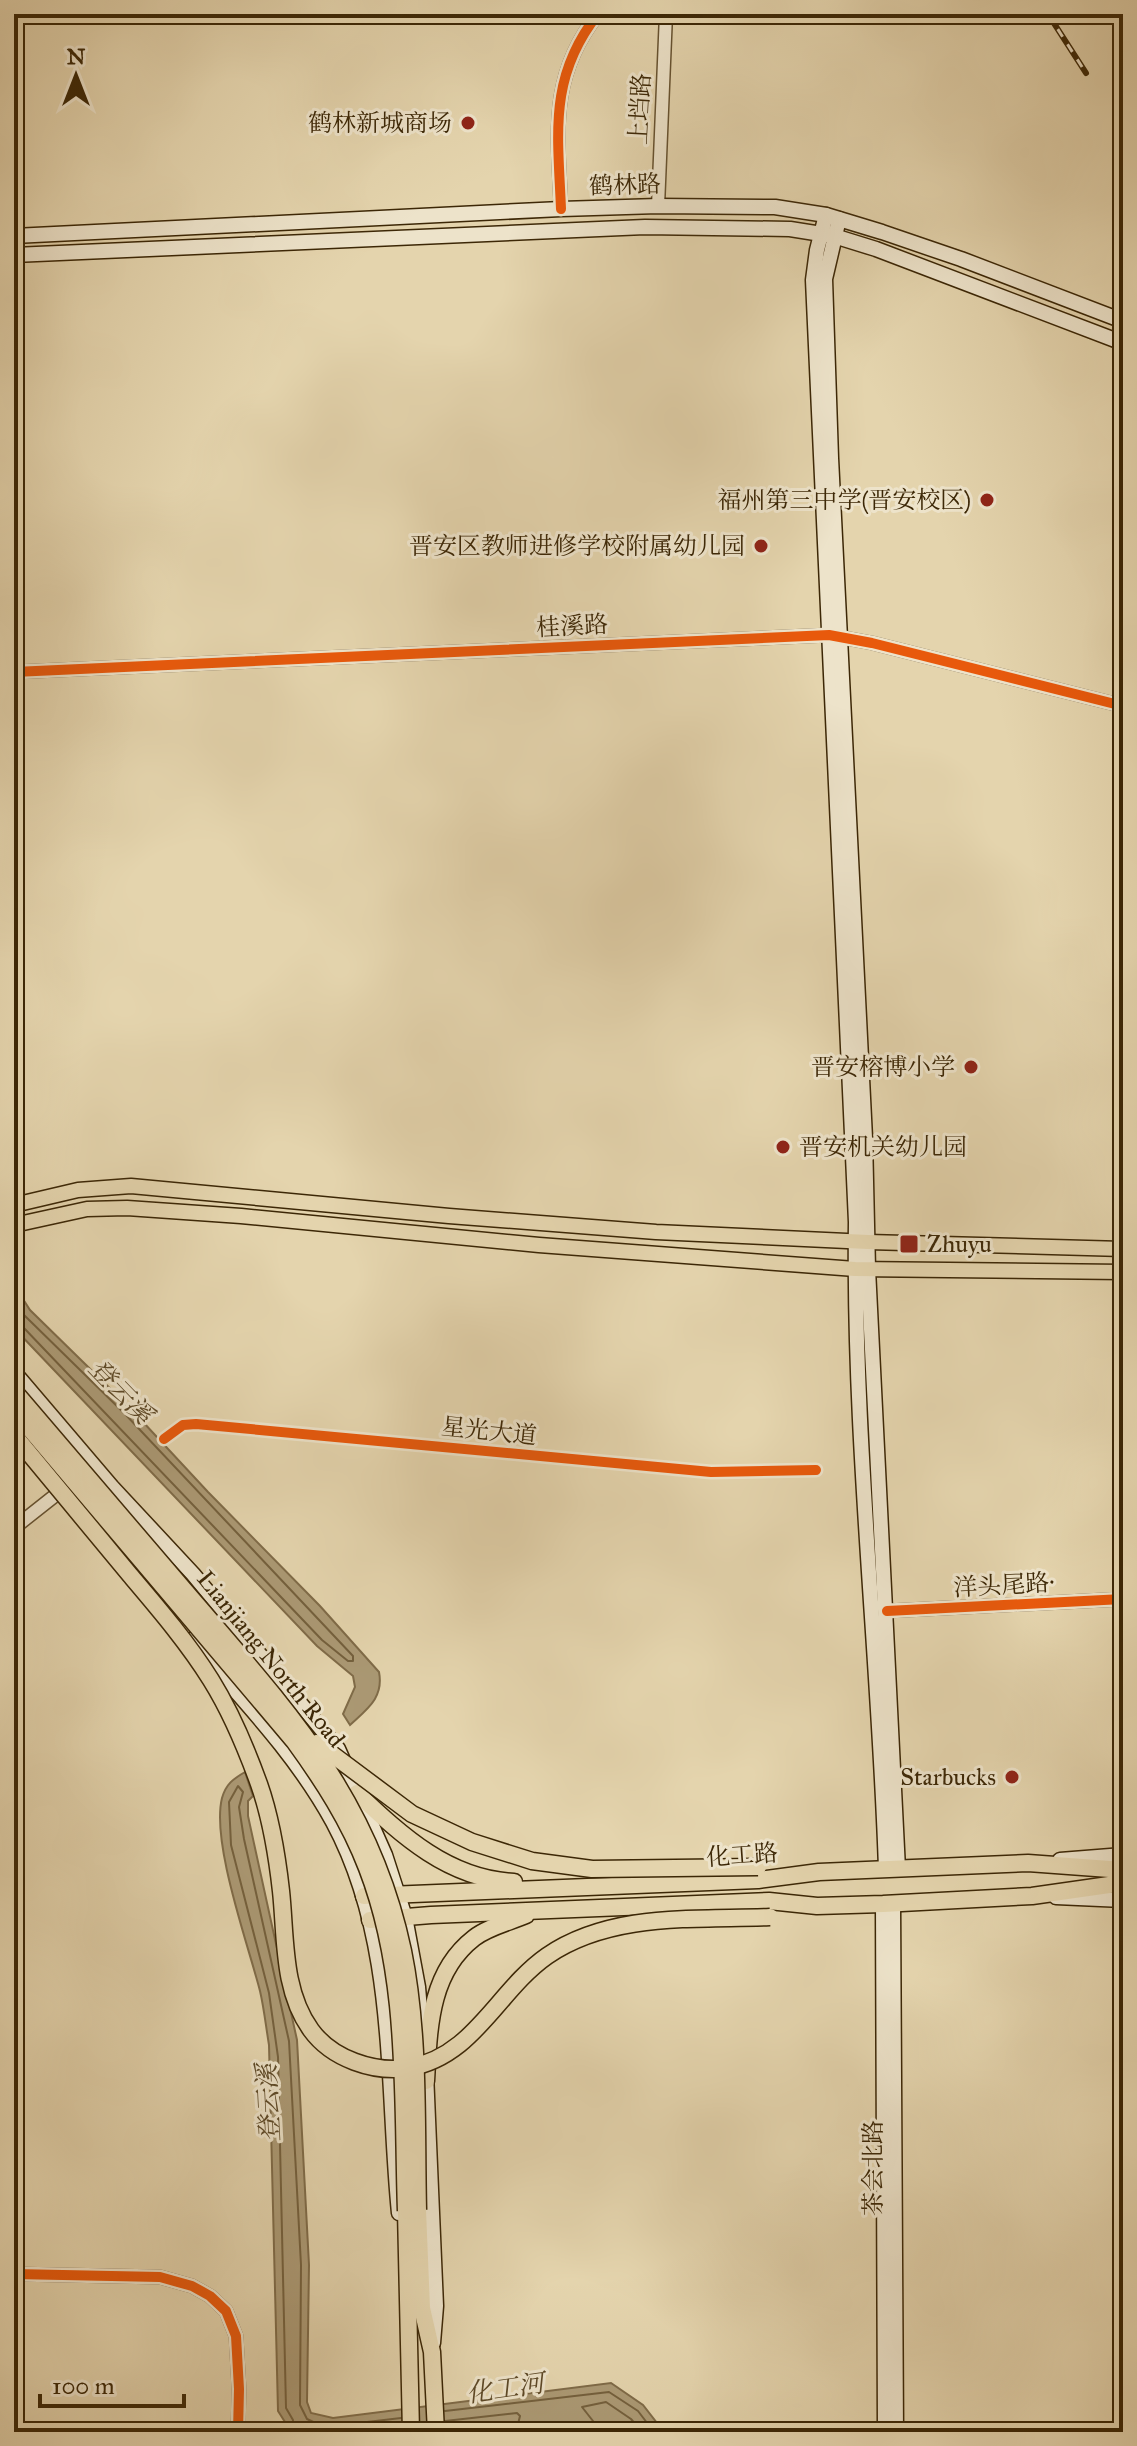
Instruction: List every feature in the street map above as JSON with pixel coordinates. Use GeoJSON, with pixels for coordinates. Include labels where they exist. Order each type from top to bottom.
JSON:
{"type":"FeatureCollection","features":[{"type":"Feature","properties":{"kind":"highway","name":"Lianjiang North Road"},"geometry":{"type":"LineString","coordinates":[[14,1391],[305,1734],[349,1801],[378,1865],[400,1938],[413,2028],[412,2211],[408,2293],[411,2432]]}},
{"type":"Feature","properties":{"kind":"highway","name":"Lianjiang North Road"},"geometry":{"type":"LineString","coordinates":[[14,1410],[294,1741],[320,1777],[353,1835],[382,1914],[397,1992],[412,2211],[422,2308],[432,2352],[436,2432]]}},
{"type":"Feature","properties":{"kind":"highway"},"geometry":{"type":"LineString","coordinates":[[14,1434],[194,1656],[230,1714],[260,1788],[272,1833],[292,1991],[313,2032],[333,2052],[379,2068],[407,2068],[433,2061],[470,2036],[522,1978],[546,1957],[574,1940],[607,1928],[653,1922],[770,1917],[817,1906]]}},
{"type":"Feature","properties":{"kind":"highway"},"geometry":{"type":"LineString","coordinates":[[305,1734],[412,1814],[472,1842],[532,1861],[592,1869],[758,1867],[819,1872]]}},
{"type":"Feature","properties":{"kind":"highway"},"geometry":{"type":"LineString","coordinates":[[357,1793],[420,1848],[466,1873],[504,1882],[603,1887]]}},
{"type":"Feature","properties":{"kind":"highway","name":"化工路"},"geometry":{"type":"LineString","coordinates":[[364,1896],[758,1880],[819,1872],[1028,1863],[1123,1870]]}},
{"type":"Feature","properties":{"kind":"highway","name":"化工路"},"geometry":{"type":"LineString","coordinates":[[370,1920],[769,1901],[817,1906],[888,1904],[1032,1896],[1123,1883]]}},
{"type":"Feature","properties":{"kind":"highway"},"geometry":{"type":"LineString","coordinates":[[426,2081],[429,2020],[443,1975],[478,1935],[535,1911]]}},
{"type":"Feature","properties":{"kind":"main road","name":"鹤林路"},"geometry":{"type":"LineString","coordinates":[[14,236],[561,209],[775,207],[832,217],[961,259],[1123,321]]}},
{"type":"Feature","properties":{"kind":"main road"},"geometry":{"type":"LineString","coordinates":[[832,217],[827,235],[825,279],[835,636],[862,1242],[861,1466],[892,1869]]}},
{"type":"Feature","properties":{"kind":"main road"},"geometry":{"type":"LineString","coordinates":[[14,255],[645,227],[790,229],[827,235],[891,255],[1123,343]]}},
{"type":"Feature","properties":{"kind":"main road"},"geometry":{"type":"LineString","coordinates":[[14,1205],[92,1189],[160,1188],[465,1218],[656,1232],[862,1242],[1123,1249]]}},
{"type":"Feature","properties":{"kind":"main road"},"geometry":{"type":"LineString","coordinates":[[14,1225],[87,1209],[127,1208],[539,1245],[861,1269],[1123,1272]]}},
{"type":"Feature","properties":{"kind":"main road"},"geometry":{"type":"LineString","coordinates":[[861,1269],[887,1611],[892,1869]]}},
{"type":"Feature","properties":{"kind":"main road"},"geometry":{"type":"LineString","coordinates":[[14,1372],[112,1487],[193,1574],[328,1734],[338,1749],[385,1855],[405,1917],[418,1987],[426,2081],[436,2306],[432,2352]]}},
{"type":"Feature","properties":{"kind":"main road"},"geometry":{"type":"LineString","coordinates":[[14,1434],[279,1743],[333,1822],[364,1896],[370,1920],[384,2008],[395,2176],[408,2293]]}},
{"type":"Feature","properties":{"kind":"main road"},"geometry":{"type":"LineString","coordinates":[[1028,1863],[1123,1855]]}},
{"type":"Feature","properties":{"kind":"main road"},"geometry":{"type":"LineString","coordinates":[[1032,1896],[1123,1900]]}},
{"type":"Feature","properties":{"kind":"main road","name":"茶会北路"},"geometry":{"type":"LineString","coordinates":[[885,2432],[888,1904]]}},
{"type":"Feature","properties":{"kind":"main road","name":"茶会北路"},"geometry":{"type":"LineString","coordinates":[[888,1904],[896,2432]]}},
{"type":"Feature","properties":{"kind":"street"},"geometry":{"type":"LineString","coordinates":[[561,209],[559,98],[575,48],[598,14]]}},
{"type":"Feature","properties":{"kind":"street","name":"上垱路"},"geometry":{"type":"LineString","coordinates":[[658,206],[666,14]]}},
{"type":"Feature","properties":{"kind":"street","name":"桂溪路"},"geometry":{"type":"LineString","coordinates":[[14,672],[835,636],[1123,706]]}},
{"type":"Feature","properties":{"kind":"street","name":"星光大道"},"geometry":{"type":"LineString","coordinates":[[164,1439],[183,1425],[196,1424],[702,1472],[816,1470]]}},
{"type":"Feature","properties":{"kind":"street"},"geometry":{"type":"LineString","coordinates":[[14,1528],[62,1490]]}},
{"type":"Feature","properties":{"kind":"street","name":"洋头尾路·"},"geometry":{"type":"LineString","coordinates":[[887,1611],[1123,1599]]}},
{"type":"Feature","properties":{"kind":"street"},"geometry":{"type":"LineString","coordinates":[[14,2274],[160,2277],[192,2286],[210,2296],[226,2311],[236,2336],[238,2432]]}},
{"type":"Feature","properties":{"kind":"water"},"geometry":{"type":"Polygon","coordinates":[[[14,1285],[30,1310],[130,1408],[379,1672],[377,1696],[350,1725],[343,1714],[355,1687],[353,1676],[317,1646],[14,1328],[14,1285]]]}},
{"type":"Feature","properties":{"kind":"water"},"geometry":{"type":"Polygon","coordinates":[[[245,1772],[253,1796],[248,1801],[248,1816],[297,2040],[309,2265],[307,2402],[311,2413],[333,2418],[611,2383],[643,2405],[664,2432],[589,2432],[553,2426],[513,2432],[284,2432],[285,2422],[278,2411],[269,2045],[260,1991],[226,1866],[220,1817],[226,1789],[245,1772]]]}},
{"type":"Feature","properties":{"kind":"railway"},"geometry":{"type":"LineString","coordinates":[[1048,14],[1086,73]]}},
{"type":"Feature","properties":{"kind":"cycle path"},"geometry":{"type":"LineString","coordinates":[[561,209],[558,131],[564,84],[582,37],[598,14]]}},
{"type":"Feature","properties":{"kind":"cycle path"},"geometry":{"type":"LineString","coordinates":[[14,672],[829,635],[1123,706]]}},
{"type":"Feature","properties":{"kind":"cycle path"},"geometry":{"type":"LineString","coordinates":[[164,1439],[183,1425],[196,1424],[711,1472],[816,1470]]}},
{"type":"Feature","properties":{"kind":"cycle path"},"geometry":{"type":"LineString","coordinates":[[887,1611],[1123,1599]]}},
{"type":"Feature","properties":{"kind":"cycle path"},"geometry":{"type":"LineString","coordinates":[[14,2274],[160,2277],[192,2286],[210,2296],[226,2311],[236,2336],[238,2432]]}},
{"type":"Feature","properties":{"kind":"place","name":"鹤林新城商场"},"geometry":{"type":"Point","coordinates":[468,123]}},
{"type":"Feature","properties":{"kind":"place","name":"福州第三中学(晋安校区)"},"geometry":{"type":"Point","coordinates":[987,500]}},
{"type":"Feature","properties":{"kind":"place","name":"晋安区教师进修学校附属幼儿园"},"geometry":{"type":"Point","coordinates":[761,546]}},
{"type":"Feature","properties":{"kind":"place","name":"晋安榕博小学"},"geometry":{"type":"Point","coordinates":[971,1067]}},
{"type":"Feature","properties":{"kind":"place","name":"晋安机关幼儿园"},"geometry":{"type":"Point","coordinates":[783,1147]}},
{"type":"Feature","properties":{"kind":"place","name":"Zhuyu"},"geometry":{"type":"Point","coordinates":[909,1244]}},
{"type":"Feature","properties":{"kind":"place","name":"Starbucks"},"geometry":{"type":"Point","coordinates":[1012,1777]}},
{"type":"Feature","properties":{"kind":"water label","name":"登云溪"},"geometry":{"type":"Point","coordinates":[121,1391]}},
{"type":"Feature","properties":{"kind":"water label","name":"登云溪"},"geometry":{"type":"Point","coordinates":[268,2103]}},
{"type":"Feature","properties":{"kind":"water label","name":"化工河"},"geometry":{"type":"Point","coordinates":[505,2388]}}]}
